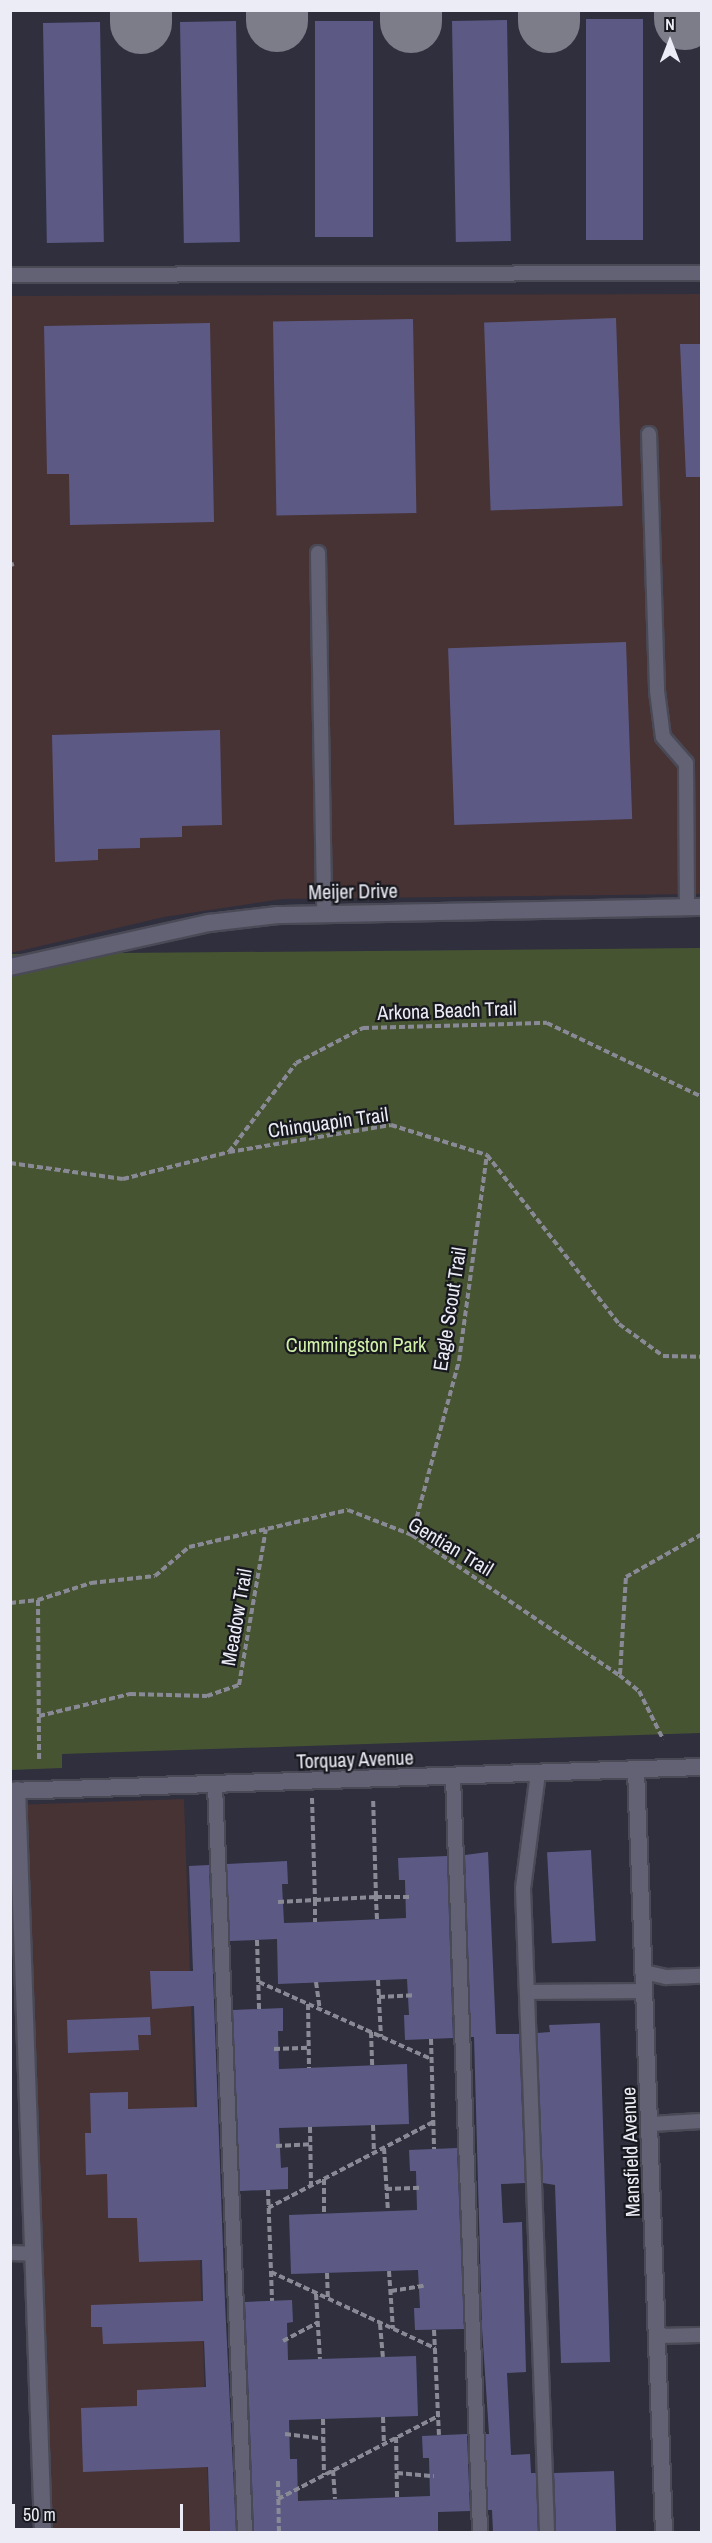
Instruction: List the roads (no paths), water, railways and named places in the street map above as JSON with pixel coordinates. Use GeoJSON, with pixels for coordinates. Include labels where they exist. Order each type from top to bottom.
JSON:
{"type":"FeatureCollection","features":[{"type":"Feature","properties":{"kind":"street","name":"Meijer Drive"},"geometry":{"type":"LineString","coordinates":[[10,967],[208,923],[324,911],[694,908]]}},
{"type":"Feature","properties":{"kind":"street","name":"Torquay Avenue"},"geometry":{"type":"LineString","coordinates":[[14,1790],[372,1780],[702,1767]]}},
{"type":"Feature","properties":{"kind":"street","name":"Mansfield Avenue"},"geometry":{"type":"LineString","coordinates":[[636,1769],[664,2532]]}},
{"type":"Feature","properties":{"kind":"street"},"geometry":{"type":"LineString","coordinates":[[14,1790],[34,2254],[43,2532]]}},
{"type":"Feature","properties":{"kind":"lane"},"geometry":{"type":"LineString","coordinates":[[10,276],[702,273]]}},
{"type":"Feature","properties":{"kind":"lane"},"geometry":{"type":"LineString","coordinates":[[649,434],[657,691],[663,737],[686,763],[694,908]]}},
{"type":"Feature","properties":{"kind":"lane"},"geometry":{"type":"LineString","coordinates":[[318,554],[324,911]]}},
{"type":"Feature","properties":{"kind":"lane"},"geometry":{"type":"LineString","coordinates":[[538,1773],[523,1889],[547,2532]]}},
{"type":"Feature","properties":{"kind":"lane"},"geometry":{"type":"LineString","coordinates":[[453,1777],[480,2532]]}},
{"type":"Feature","properties":{"kind":"lane"},"geometry":{"type":"LineString","coordinates":[[215,1785],[245,2532]]}},
{"type":"Feature","properties":{"kind":"lane"},"geometry":{"type":"LineString","coordinates":[[644,1972],[666,1977],[702,1976]]}},
{"type":"Feature","properties":{"kind":"lane"},"geometry":{"type":"LineString","coordinates":[[527,1992],[645,1991]]}},
{"type":"Feature","properties":{"kind":"lane"},"geometry":{"type":"LineString","coordinates":[[650,2124],[702,2121]]}},
{"type":"Feature","properties":{"kind":"lane"},"geometry":{"type":"LineString","coordinates":[[10,2253],[34,2254]]}},
{"type":"Feature","properties":{"kind":"lane"},"geometry":{"type":"LineString","coordinates":[[657,2336],[702,2335]]}},
{"type":"Feature","properties":{"kind":"park label","name":"Cummingston Park"},"geometry":{"type":"Point","coordinates":[356,1344]}}]}
